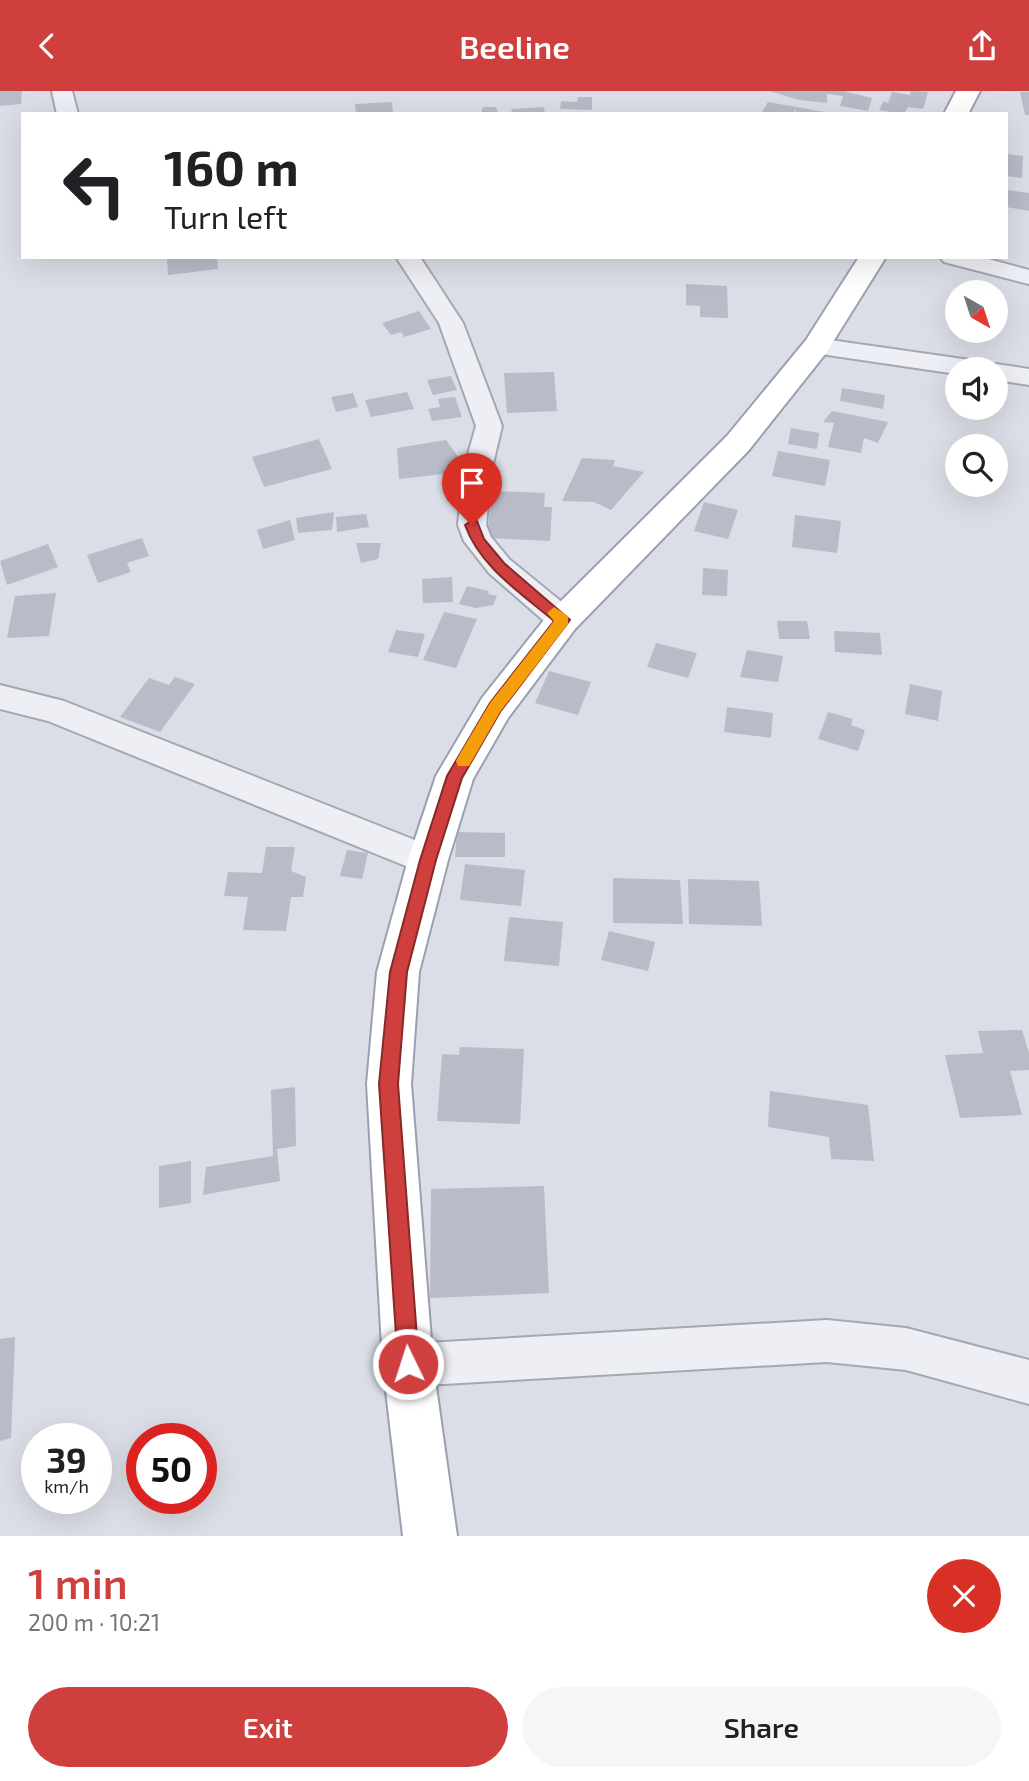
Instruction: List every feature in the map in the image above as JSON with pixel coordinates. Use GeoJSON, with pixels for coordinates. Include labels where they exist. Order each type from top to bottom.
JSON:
{"type":"FeatureCollection","features":[{"type":"Feature","properties":{"kind":"main road"},"geometry":{"type":"LineString","coordinates":[[957,112],[968,91]]}},
{"type":"Feature","properties":{"kind":"main road"},"geometry":{"type":"LineString","coordinates":[[430,1536],[408,1364],[388,1084],[398,972],[428,860],[455,776],[495,708],[563,620],[738,443],[816,346],[872,259]]}},
{"type":"Feature","properties":{"kind":"street"},"geometry":{"type":"LineString","coordinates":[[62,91],[67,112]]}},
{"type":"Feature","properties":{"kind":"street"},"geometry":{"type":"LineString","coordinates":[[409,259],[451,324],[489,426],[478,468],[474,504],[472,525],[478,541],[499,566],[563,620]]}},
{"type":"Feature","properties":{"kind":"street"},"geometry":{"type":"LineString","coordinates":[[960,259],[1029,277]]}},
{"type":"Feature","properties":{"kind":"street"},"geometry":{"type":"LineString","coordinates":[[816,346],[945,365]]}},
{"type":"Feature","properties":{"kind":"street"},"geometry":{"type":"LineString","coordinates":[[1008,374],[1029,377]]}},
{"type":"Feature","properties":{"kind":"street"},"geometry":{"type":"LineString","coordinates":[[0,697],[54,710],[428,860]]}},
{"type":"Feature","properties":{"kind":"street"},"geometry":{"type":"LineString","coordinates":[[408,1364],[827,1341],[906,1349],[1029,1382]]}},
{"type":"Feature","properties":{"kind":"building"},"geometry":{"type":"Polygon","coordinates":[[[0,91],[22,91],[21,104],[0,106],[0,91]]]}},
{"type":"Feature","properties":{"kind":"building"},"geometry":{"type":"Polygon","coordinates":[[[769,91],[844,91],[872,98],[868,111],[840,106],[843,96],[827,94],[827,103],[799,100],[769,91]]]}},
{"type":"Feature","properties":{"kind":"building"},"geometry":{"type":"Polygon","coordinates":[[[911,91],[928,92],[923,109],[908,107],[905,112],[879,110],[884,101],[888,103],[892,92],[910,95],[911,91]]]}},
{"type":"Feature","properties":{"kind":"building"},"geometry":{"type":"Polygon","coordinates":[[[1020,92],[1029,92],[1029,115],[1025,115],[1020,92]]]}},
{"type":"Feature","properties":{"kind":"building"},"geometry":{"type":"Polygon","coordinates":[[[578,97],[592,97],[592,110],[560,109],[561,101],[577,102],[578,97]]]}},
{"type":"Feature","properties":{"kind":"building"},"geometry":{"type":"Polygon","coordinates":[[[392,102],[393,112],[356,112],[355,104],[392,102]]]}},
{"type":"Feature","properties":{"kind":"building"},"geometry":{"type":"Polygon","coordinates":[[[768,102],[825,112],[795,112],[796,108],[794,112],[762,112],[768,102]]]}},
{"type":"Feature","properties":{"kind":"building"},"geometry":{"type":"Polygon","coordinates":[[[483,107],[496,107],[498,112],[482,112],[483,107]]]}},
{"type":"Feature","properties":{"kind":"building"},"geometry":{"type":"Polygon","coordinates":[[[544,107],[545,112],[512,112],[511,109],[544,107]]]}},
{"type":"Feature","properties":{"kind":"building"},"geometry":{"type":"Polygon","coordinates":[[[1008,154],[1023,156],[1022,178],[1008,176],[1008,154]]]}},
{"type":"Feature","properties":{"kind":"building"},"geometry":{"type":"Polygon","coordinates":[[[1008,190],[1029,193],[1029,211],[1008,207],[1008,190]]]}},
{"type":"Feature","properties":{"kind":"building"},"geometry":{"type":"Polygon","coordinates":[[[167,259],[217,259],[218,269],[168,275],[167,259]]]}},
{"type":"Feature","properties":{"kind":"building"},"geometry":{"type":"Polygon","coordinates":[[[686,284],[727,286],[728,318],[700,317],[700,306],[686,305],[686,284]]]}},
{"type":"Feature","properties":{"kind":"building"},"geometry":{"type":"Polygon","coordinates":[[[419,311],[431,329],[404,337],[401,332],[391,335],[382,323],[419,311]]]}},
{"type":"Feature","properties":{"kind":"building"},"geometry":{"type":"Polygon","coordinates":[[[554,372],[557,411],[507,413],[504,373],[554,372]]]}},
{"type":"Feature","properties":{"kind":"building"},"geometry":{"type":"Polygon","coordinates":[[[451,376],[457,390],[433,395],[427,380],[451,376]]]}},
{"type":"Feature","properties":{"kind":"building"},"geometry":{"type":"Polygon","coordinates":[[[842,388],[885,395],[883,409],[840,401],[842,388]]]}},
{"type":"Feature","properties":{"kind":"building"},"geometry":{"type":"Polygon","coordinates":[[[407,392],[414,409],[371,417],[365,400],[407,392]]]}},
{"type":"Feature","properties":{"kind":"building"},"geometry":{"type":"Polygon","coordinates":[[[353,393],[358,407],[336,412],[331,397],[353,393]]]}},
{"type":"Feature","properties":{"kind":"building"},"geometry":{"type":"Polygon","coordinates":[[[455,397],[462,417],[432,421],[428,409],[440,407],[438,399],[455,397]]]}},
{"type":"Feature","properties":{"kind":"building"},"geometry":{"type":"Polygon","coordinates":[[[832,411],[888,422],[878,443],[864,438],[861,453],[828,447],[834,423],[823,422],[832,411]]]}},
{"type":"Feature","properties":{"kind":"building"},"geometry":{"type":"Polygon","coordinates":[[[791,428],[819,433],[817,449],[788,444],[791,428]]]}},
{"type":"Feature","properties":{"kind":"building"},"geometry":{"type":"Polygon","coordinates":[[[319,439],[332,469],[264,487],[252,457],[319,439]]]}},
{"type":"Feature","properties":{"kind":"building"},"geometry":{"type":"Polygon","coordinates":[[[446,440],[459,458],[452,473],[399,479],[397,448],[446,440]]]}},
{"type":"Feature","properties":{"kind":"building"},"geometry":{"type":"Polygon","coordinates":[[[778,451],[830,460],[825,486],[772,476],[778,451]]]}},
{"type":"Feature","properties":{"kind":"building"},"geometry":{"type":"Polygon","coordinates":[[[582,458],[615,460],[613,466],[644,472],[611,510],[594,502],[562,501],[582,458]]]}},
{"type":"Feature","properties":{"kind":"building"},"geometry":{"type":"Polygon","coordinates":[[[492,491],[545,493],[544,507],[552,507],[550,541],[487,538],[492,491]]]}},
{"type":"Feature","properties":{"kind":"building"},"geometry":{"type":"Polygon","coordinates":[[[704,502],[738,510],[728,539],[694,531],[704,502]]]}},
{"type":"Feature","properties":{"kind":"building"},"geometry":{"type":"Polygon","coordinates":[[[334,512],[332,530],[298,533],[296,518],[334,512]]]}},
{"type":"Feature","properties":{"kind":"building"},"geometry":{"type":"Polygon","coordinates":[[[366,514],[369,527],[337,532],[336,517],[366,514]]]}},
{"type":"Feature","properties":{"kind":"building"},"geometry":{"type":"Polygon","coordinates":[[[795,515],[841,521],[837,553],[792,547],[795,515]]]}},
{"type":"Feature","properties":{"kind":"building"},"geometry":{"type":"Polygon","coordinates":[[[290,520],[295,540],[263,549],[257,530],[290,520]]]}},
{"type":"Feature","properties":{"kind":"building"},"geometry":{"type":"Polygon","coordinates":[[[142,538],[149,556],[127,563],[131,572],[98,583],[87,555],[142,538]]]}},
{"type":"Feature","properties":{"kind":"building"},"geometry":{"type":"Polygon","coordinates":[[[356,543],[381,543],[378,559],[361,563],[356,543]]]}},
{"type":"Feature","properties":{"kind":"building"},"geometry":{"type":"Polygon","coordinates":[[[48,544],[58,567],[7,585],[0,561],[48,544]]]}},
{"type":"Feature","properties":{"kind":"building"},"geometry":{"type":"Polygon","coordinates":[[[703,568],[728,570],[727,596],[702,595],[703,568]]]}},
{"type":"Feature","properties":{"kind":"building"},"geometry":{"type":"Polygon","coordinates":[[[452,577],[453,602],[423,603],[422,579],[452,577]]]}},
{"type":"Feature","properties":{"kind":"building"},"geometry":{"type":"Polygon","coordinates":[[[467,586],[489,591],[488,594],[497,596],[493,605],[476,608],[459,604],[467,586]]]}},
{"type":"Feature","properties":{"kind":"building"},"geometry":{"type":"Polygon","coordinates":[[[56,593],[49,636],[7,638],[15,596],[56,593]]]}},
{"type":"Feature","properties":{"kind":"building"},"geometry":{"type":"Polygon","coordinates":[[[444,612],[477,619],[456,668],[423,660],[444,612]]]}},
{"type":"Feature","properties":{"kind":"building"},"geometry":{"type":"Polygon","coordinates":[[[777,621],[807,621],[810,639],[779,639],[777,621]]]}},
{"type":"Feature","properties":{"kind":"building"},"geometry":{"type":"Polygon","coordinates":[[[396,630],[425,634],[418,657],[388,652],[396,630]]]}},
{"type":"Feature","properties":{"kind":"building"},"geometry":{"type":"Polygon","coordinates":[[[834,631],[880,633],[882,655],[835,652],[834,631]]]}},
{"type":"Feature","properties":{"kind":"building"},"geometry":{"type":"Polygon","coordinates":[[[656,643],[697,653],[688,678],[647,667],[656,643]]]}},
{"type":"Feature","properties":{"kind":"building"},"geometry":{"type":"Polygon","coordinates":[[[747,650],[783,656],[778,682],[740,677],[747,650]]]}},
{"type":"Feature","properties":{"kind":"building"},"geometry":{"type":"Polygon","coordinates":[[[549,671],[591,682],[578,715],[535,703],[549,671]]]}},
{"type":"Feature","properties":{"kind":"building"},"geometry":{"type":"Polygon","coordinates":[[[175,677],[195,684],[160,732],[120,717],[149,678],[169,685],[175,677]]]}},
{"type":"Feature","properties":{"kind":"building"},"geometry":{"type":"Polygon","coordinates":[[[910,684],[942,691],[938,721],[905,714],[910,684]]]}},
{"type":"Feature","properties":{"kind":"building"},"geometry":{"type":"Polygon","coordinates":[[[727,707],[773,713],[771,738],[724,732],[727,707]]]}},
{"type":"Feature","properties":{"kind":"building"},"geometry":{"type":"Polygon","coordinates":[[[828,712],[853,719],[851,725],[865,730],[858,751],[818,739],[828,712]]]}},
{"type":"Feature","properties":{"kind":"building"},"geometry":{"type":"Polygon","coordinates":[[[457,832],[505,833],[505,857],[455,857],[457,832]]]}},
{"type":"Feature","properties":{"kind":"building"},"geometry":{"type":"Polygon","coordinates":[[[266,847],[295,847],[291,871],[306,877],[303,897],[291,897],[286,931],[243,930],[248,897],[224,896],[228,872],[262,873],[266,847]]]}},
{"type":"Feature","properties":{"kind":"building"},"geometry":{"type":"Polygon","coordinates":[[[347,850],[368,853],[362,879],[340,876],[347,850]]]}},
{"type":"Feature","properties":{"kind":"building"},"geometry":{"type":"Polygon","coordinates":[[[465,864],[525,870],[521,906],[460,900],[465,864]]]}},
{"type":"Feature","properties":{"kind":"building"},"geometry":{"type":"Polygon","coordinates":[[[613,878],[680,880],[683,924],[613,923],[613,878]]]}},
{"type":"Feature","properties":{"kind":"building"},"geometry":{"type":"Polygon","coordinates":[[[688,879],[759,881],[762,926],[689,924],[688,879]]]}},
{"type":"Feature","properties":{"kind":"building"},"geometry":{"type":"Polygon","coordinates":[[[509,917],[563,922],[559,966],[504,961],[509,917]]]}},
{"type":"Feature","properties":{"kind":"building"},"geometry":{"type":"Polygon","coordinates":[[[609,931],[655,942],[648,971],[601,960],[609,931]]]}},
{"type":"Feature","properties":{"kind":"building"},"geometry":{"type":"Polygon","coordinates":[[[1022,1030],[1029,1053],[1029,1070],[1010,1071],[1022,1115],[960,1118],[945,1055],[983,1053],[978,1031],[1022,1030]]]}},
{"type":"Feature","properties":{"kind":"building"},"geometry":{"type":"Polygon","coordinates":[[[460,1047],[524,1049],[520,1124],[437,1121],[442,1054],[459,1055],[460,1047]]]}},
{"type":"Feature","properties":{"kind":"building"},"geometry":{"type":"Polygon","coordinates":[[[295,1087],[296,1146],[277,1149],[280,1181],[203,1195],[206,1167],[273,1156],[271,1090],[295,1087]]]}},
{"type":"Feature","properties":{"kind":"building"},"geometry":{"type":"Polygon","coordinates":[[[770,1091],[868,1105],[874,1161],[831,1159],[829,1137],[768,1127],[770,1091]]]}},
{"type":"Feature","properties":{"kind":"building"},"geometry":{"type":"Polygon","coordinates":[[[191,1161],[191,1203],[159,1208],[159,1166],[191,1161]]]}},
{"type":"Feature","properties":{"kind":"building"},"geometry":{"type":"Polygon","coordinates":[[[544,1186],[549,1293],[430,1298],[431,1189],[544,1186]]]}},
{"type":"Feature","properties":{"kind":"building"},"geometry":{"type":"Polygon","coordinates":[[[15,1337],[11,1438],[0,1441],[0,1339],[15,1337]]]}},
{"type":"Feature","properties":{"kind":"slow traffic"},"geometry":{"type":"LineString","coordinates":[[463,761],[495,708],[563,620],[554,613]]}},
{"type":"Feature","properties":{"kind":"route"},"geometry":{"type":"LineString","coordinates":[[408,1364],[388,1084],[398,972],[428,860],[455,776],[495,708],[563,620],[499,566],[478,541],[472,525]]}}]}
